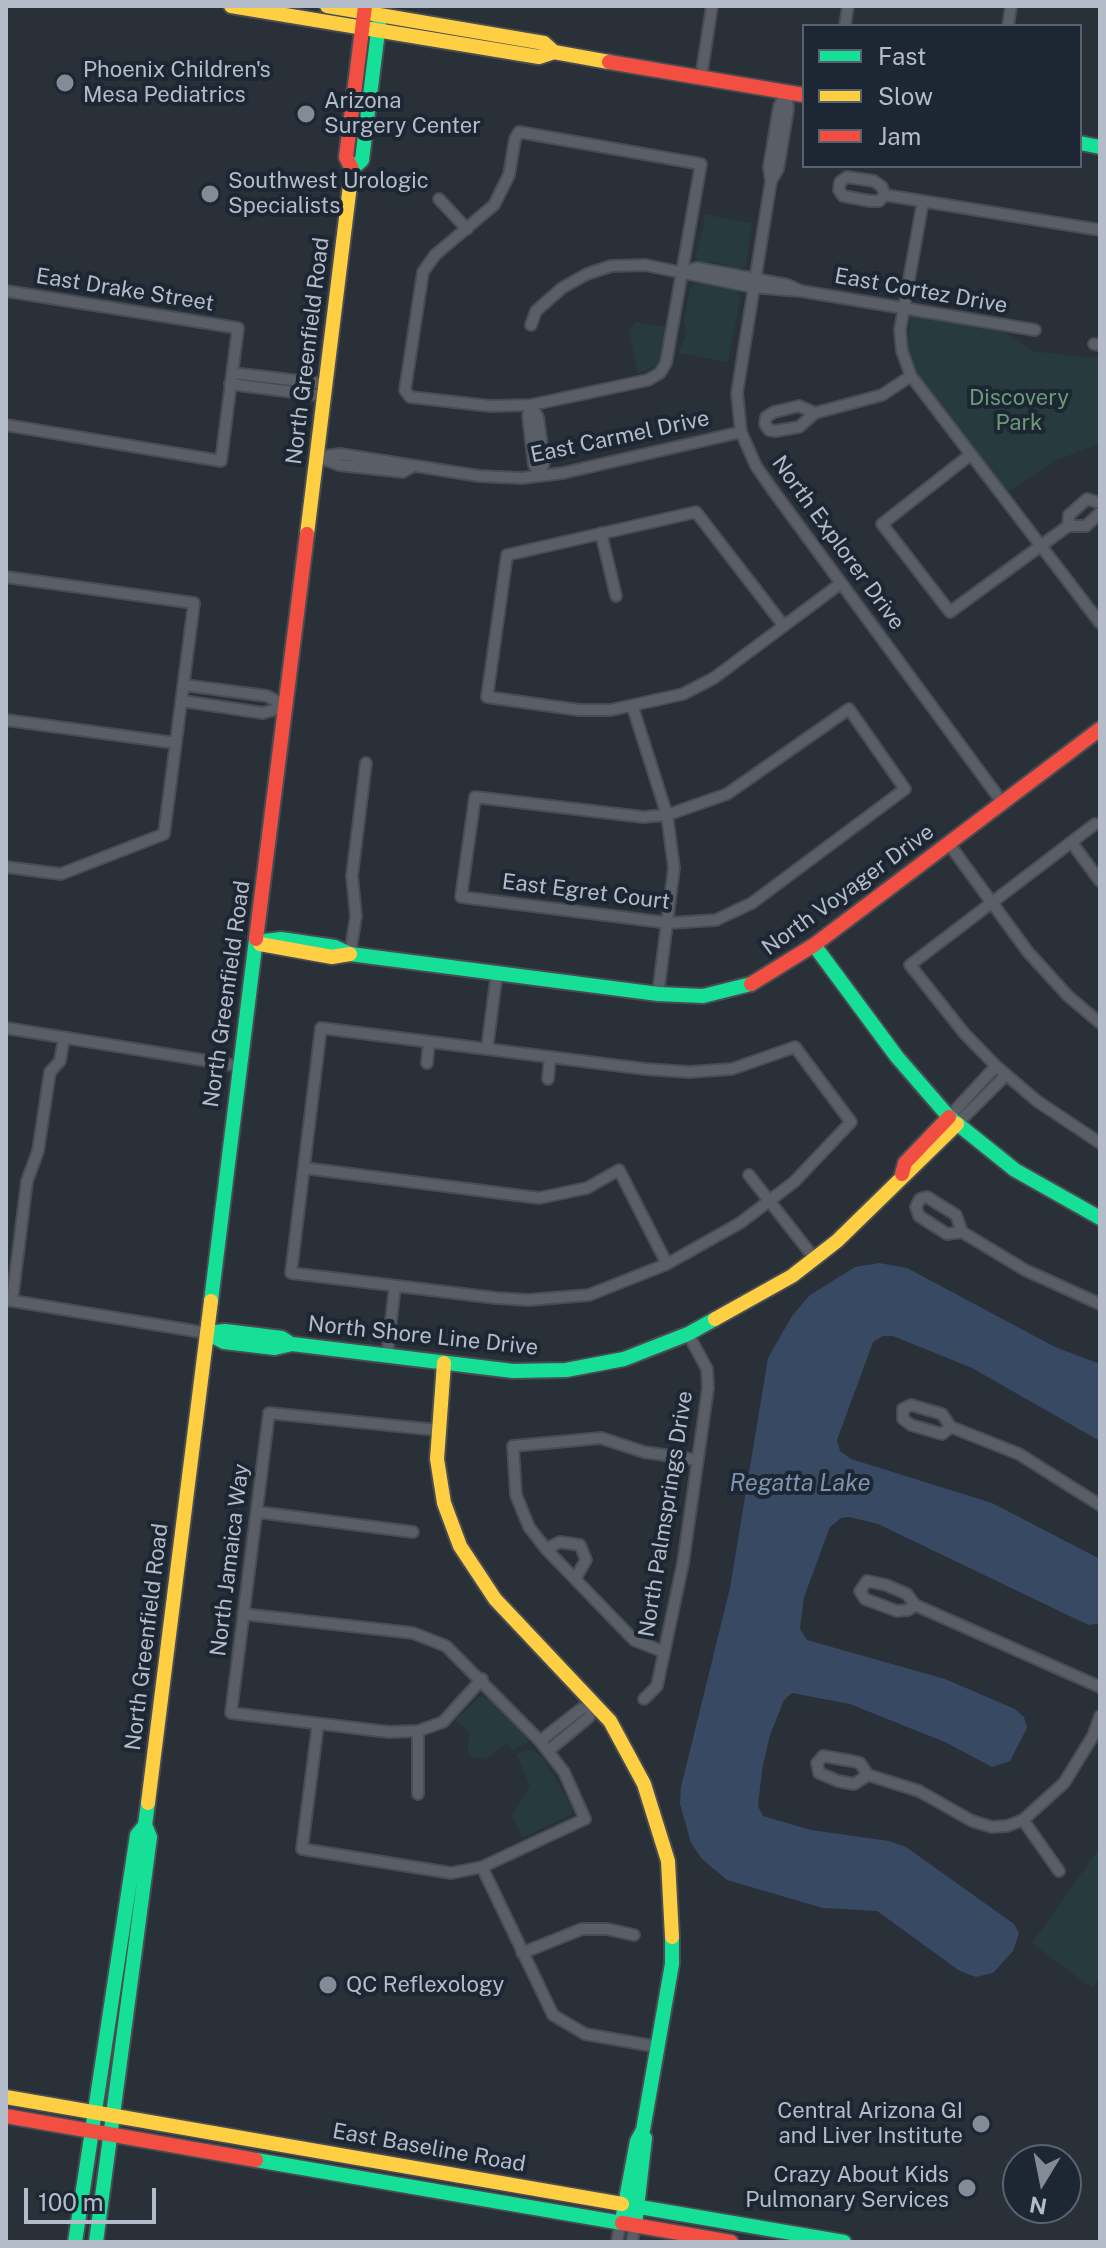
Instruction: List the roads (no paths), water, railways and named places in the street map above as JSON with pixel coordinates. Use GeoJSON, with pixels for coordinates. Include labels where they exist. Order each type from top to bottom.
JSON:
{"type":"FeatureCollection","features":[{"type":"Feature","properties":{"kind":"main road"},"geometry":{"type":"LineString","coordinates":[[231,6],[380,19],[544,43],[554,52],[802,95]]}},
{"type":"Feature","properties":{"kind":"main road"},"geometry":{"type":"LineString","coordinates":[[327,6],[363,17]]}},
{"type":"Feature","properties":{"kind":"main road","name":"North Greenfield Road"},"geometry":{"type":"LineString","coordinates":[[96,2242],[135,1960],[150,1837],[145,1825],[318,457],[352,169],[346,157],[363,17]]}},
{"type":"Feature","properties":{"kind":"main road","name":"North Greenfield Road"},"geometry":{"type":"LineString","coordinates":[[352,169],[362,160],[380,19]]}},
{"type":"Feature","properties":{"kind":"main road","name":"North Voyager Drive"},"geometry":{"type":"LineString","coordinates":[[256,942],[280,950],[332,957],[350,954],[658,994],[703,996],[734,990],[760,981],[814,945],[1100,729]]}},
{"type":"Feature","properties":{"kind":"main road"},"geometry":{"type":"LineString","coordinates":[[814,945],[897,1057],[953,1121],[1015,1170],[1100,1218]]}},
{"type":"Feature","properties":{"kind":"main road","name":"North Shore Line Drive"},"geometry":{"type":"LineString","coordinates":[[207,1333],[224,1342],[275,1348],[292,1344],[513,1371],[566,1370],[624,1359],[688,1334],[774,1287],[815,1259],[902,1174],[905,1163],[953,1121]]}},
{"type":"Feature","properties":{"kind":"main road"},"geometry":{"type":"LineString","coordinates":[[444,1363],[437,1430],[441,1490],[454,1532],[495,1599],[595,1703],[622,1741],[656,1815],[668,1861],[673,1953],[643,2130],[646,2143],[628,2224]]}},
{"type":"Feature","properties":{"kind":"main road","name":"North Greenfield Road"},"geometry":{"type":"LineString","coordinates":[[75,2242],[137,1835],[145,1825]]}},
{"type":"Feature","properties":{"kind":"main road"},"geometry":{"type":"LineString","coordinates":[[129,1891],[144,1887]]}},
{"type":"Feature","properties":{"kind":"main road"},"geometry":{"type":"LineString","coordinates":[[119,1963],[135,1960]]}},
{"type":"Feature","properties":{"kind":"main road","name":"East Baseline Road"},"geometry":{"type":"LineString","coordinates":[[6,2097],[630,2205],[785,2237],[844,2242]]}},
{"type":"Feature","properties":{"kind":"main road","name":"East Baseline Road"},"geometry":{"type":"LineString","coordinates":[[6,2116],[731,2242]]}},
{"type":"Feature","properties":{"kind":"main road"},"geometry":{"type":"LineString","coordinates":[[401,2185],[402,2166]]}},
{"type":"Feature","properties":{"kind":"street"},"geometry":{"type":"LineString","coordinates":[[701,77],[712,6]]}},
{"type":"Feature","properties":{"kind":"street","name":"North Explorer Drive"},"geometry":{"type":"LineString","coordinates":[[786,92],[788,109],[781,155],[771,181],[752,283],[737,393],[741,432],[756,466],[1002,802]]}},
{"type":"Feature","properties":{"kind":"street"},"geometry":{"type":"LineString","coordinates":[[519,132],[701,164],[684,271],[668,355],[660,373],[648,380],[531,405],[490,406],[406,394],[420,281],[435,255],[487,213],[501,195],[519,132]]}},
{"type":"Feature","properties":{"kind":"street"},"geometry":{"type":"LineString","coordinates":[[885,195],[1100,230]]}},
{"type":"Feature","properties":{"kind":"street"},"geometry":{"type":"LineString","coordinates":[[439,199],[467,229]]}},
{"type":"Feature","properties":{"kind":"street"},"geometry":{"type":"LineString","coordinates":[[923,201],[904,309],[902,351],[911,376],[1100,623]]}},
{"type":"Feature","properties":{"kind":"street","name":"East Cortez Drive"},"geometry":{"type":"LineString","coordinates":[[531,325],[536,311],[574,280],[600,269],[634,264],[684,271],[697,278],[752,283],[1035,330]]}},
{"type":"Feature","properties":{"kind":"street","name":"East Drake Street"},"geometry":{"type":"LineString","coordinates":[[6,291],[238,328],[231,379]]}},
{"type":"Feature","properties":{"kind":"street"},"geometry":{"type":"LineString","coordinates":[[815,413],[882,395],[911,376]]}},
{"type":"Feature","properties":{"kind":"street"},"geometry":{"type":"LineString","coordinates":[[6,425],[221,461],[231,379],[325,390]]}},
{"type":"Feature","properties":{"kind":"street"},"geometry":{"type":"LineString","coordinates":[[531,405],[528,416],[540,476]]}},
{"type":"Feature","properties":{"kind":"street","name":"East Carmel Drive"},"geometry":{"type":"LineString","coordinates":[[318,457],[339,465],[403,472],[412,467],[501,478],[540,476],[741,432]]}},
{"type":"Feature","properties":{"kind":"street"},"geometry":{"type":"LineString","coordinates":[[970,455],[882,524],[950,612],[1068,526],[1086,526],[1100,513]]}},
{"type":"Feature","properties":{"kind":"street"},"geometry":{"type":"LineString","coordinates":[[1068,526],[1069,515],[1087,499],[1098,499],[1100,503]]}},
{"type":"Feature","properties":{"kind":"street"},"geometry":{"type":"LineString","coordinates":[[784,626],[696,512],[507,555],[487,697],[579,710],[633,708],[683,694],[714,678],[784,626],[840,584]]}},
{"type":"Feature","properties":{"kind":"street"},"geometry":{"type":"LineString","coordinates":[[601,533],[616,596]]}},
{"type":"Feature","properties":{"kind":"street"},"geometry":{"type":"LineString","coordinates":[[6,577],[194,603],[164,834],[61,874],[6,867]]}},
{"type":"Feature","properties":{"kind":"street"},"geometry":{"type":"LineString","coordinates":[[184,685],[267,696],[287,706]]}},
{"type":"Feature","properties":{"kind":"street"},"geometry":{"type":"LineString","coordinates":[[182,701],[263,713],[287,706]]}},
{"type":"Feature","properties":{"kind":"street"},"geometry":{"type":"LineString","coordinates":[[633,708],[667,815],[674,868],[658,994]]}},
{"type":"Feature","properties":{"kind":"street","name":"East Egret Court"},"geometry":{"type":"LineString","coordinates":[[849,709],[905,789],[752,903],[716,920],[669,923],[461,897],[475,797],[629,816],[667,815],[727,794],[849,709]]}},
{"type":"Feature","properties":{"kind":"street"},"geometry":{"type":"LineString","coordinates":[[6,720],[176,743]]}},
{"type":"Feature","properties":{"kind":"street"},"geometry":{"type":"LineString","coordinates":[[350,954],[356,916],[352,876],[366,763]]}},
{"type":"Feature","properties":{"kind":"street"},"geometry":{"type":"LineString","coordinates":[[1095,824],[910,965],[964,1033],[996,1066],[1037,1101],[1100,1143]]}},
{"type":"Feature","properties":{"kind":"street"},"geometry":{"type":"LineString","coordinates":[[1072,843],[1100,881]]}},
{"type":"Feature","properties":{"kind":"street"},"geometry":{"type":"LineString","coordinates":[[949,844],[1028,952],[1068,996],[1100,1023]]}},
{"type":"Feature","properties":{"kind":"street"},"geometry":{"type":"LineString","coordinates":[[487,1049],[497,972]]}},
{"type":"Feature","properties":{"kind":"street"},"geometry":{"type":"LineString","coordinates":[[6,1028],[239,1066]]}},
{"type":"Feature","properties":{"kind":"street"},"geometry":{"type":"LineString","coordinates":[[321,1028],[487,1049],[689,1072],[732,1069],[795,1047],[851,1122],[822,1155],[771,1201],[740,1223],[667,1264],[619,1285],[560,1299],[496,1298],[291,1273],[321,1028]]}},
{"type":"Feature","properties":{"kind":"street"},"geometry":{"type":"LineString","coordinates":[[64,1038],[60,1061],[50,1072],[38,1151],[27,1181],[9,1301],[207,1333]]}},
{"type":"Feature","properties":{"kind":"street"},"geometry":{"type":"LineString","coordinates":[[427,1063],[429,1042]]}},
{"type":"Feature","properties":{"kind":"street"},"geometry":{"type":"LineString","coordinates":[[548,1079],[550,1057]]}},
{"type":"Feature","properties":{"kind":"street"},"geometry":{"type":"LineString","coordinates":[[953,1121],[996,1066]]}},
{"type":"Feature","properties":{"kind":"street"},"geometry":{"type":"LineString","coordinates":[[953,1121],[1006,1075]]}},
{"type":"Feature","properties":{"kind":"street"},"geometry":{"type":"LineString","coordinates":[[304,1168],[539,1198],[587,1188],[619,1170],[667,1264]]}},
{"type":"Feature","properties":{"kind":"street"},"geometry":{"type":"LineString","coordinates":[[749,1175],[815,1259]]}},
{"type":"Feature","properties":{"kind":"street"},"geometry":{"type":"LineString","coordinates":[[962,1232],[956,1215],[927,1197],[920,1199],[916,1207],[919,1216],[947,1234],[962,1232],[1025,1270],[1100,1304]]}},
{"type":"Feature","properties":{"kind":"street"},"geometry":{"type":"LineString","coordinates":[[387,1356],[395,1286]]}},
{"type":"Feature","properties":{"kind":"street","name":"North Palmsprings Drive"},"geometry":{"type":"LineString","coordinates":[[644,1699],[657,1686],[698,1460],[707,1369],[688,1334]]}},
{"type":"Feature","properties":{"kind":"street","name":"North Jamaica Way"},"geometry":{"type":"LineString","coordinates":[[318,1724],[231,1713],[269,1413],[437,1430]]}},
{"type":"Feature","properties":{"kind":"street"},"geometry":{"type":"LineString","coordinates":[[951,1427],[1019,1454],[1100,1505]]}},
{"type":"Feature","properties":{"kind":"street"},"geometry":{"type":"LineString","coordinates":[[664,1652],[634,1640],[546,1549],[529,1527],[516,1495],[513,1446],[601,1438],[644,1452],[698,1460]]}},
{"type":"Feature","properties":{"kind":"street"},"geometry":{"type":"LineString","coordinates":[[257,1512],[413,1532]]}},
{"type":"Feature","properties":{"kind":"street"},"geometry":{"type":"LineString","coordinates":[[546,1549],[560,1542],[580,1545],[586,1560],[575,1579]]}},
{"type":"Feature","properties":{"kind":"street"},"geometry":{"type":"LineString","coordinates":[[915,1605],[908,1610],[897,1611],[865,1599],[860,1591],[863,1584],[872,1581],[907,1594],[915,1605],[1100,1687]]}},
{"type":"Feature","properties":{"kind":"street"},"geometry":{"type":"LineString","coordinates":[[243,1614],[413,1633],[446,1646],[482,1679],[540,1741],[564,1772],[585,1819],[482,1867],[451,1873],[302,1849],[318,1724],[389,1732],[418,1731],[443,1722],[482,1679]]}},
{"type":"Feature","properties":{"kind":"street"},"geometry":{"type":"LineString","coordinates":[[540,1741],[581,1709],[595,1703]]}},
{"type":"Feature","properties":{"kind":"street"},"geometry":{"type":"LineString","coordinates":[[548,1751],[589,1717],[595,1703]]}},
{"type":"Feature","properties":{"kind":"street"},"geometry":{"type":"LineString","coordinates":[[868,1775],[919,1791],[982,1825],[999,1827],[1023,1820],[1064,1783],[1093,1736],[1100,1716]]}},
{"type":"Feature","properties":{"kind":"street"},"geometry":{"type":"LineString","coordinates":[[418,1731],[418,1794]]}},
{"type":"Feature","properties":{"kind":"street"},"geometry":{"type":"LineString","coordinates":[[823,1756],[852,1761],[866,1769],[868,1775],[854,1784],[838,1781],[819,1773],[817,1763],[823,1756]]}},
{"type":"Feature","properties":{"kind":"street"},"geometry":{"type":"LineString","coordinates":[[1023,1820],[1059,1871]]}},
{"type":"Feature","properties":{"kind":"street"},"geometry":{"type":"LineString","coordinates":[[482,1867],[546,2005],[561,2023],[585,2034],[659,2047]]}},
{"type":"Feature","properties":{"kind":"street"},"geometry":{"type":"LineString","coordinates":[[522,1953],[582,1929],[634,1935]]}},
{"type":"Feature","properties":{"kind":"street"},"geometry":{"type":"LineString","coordinates":[[617,2242],[628,2224]]}},
{"type":"Feature","properties":{"kind":"street"},"geometry":{"type":"LineString","coordinates":[[628,2224],[632,2242]]}},
{"type":"Feature","properties":{"kind":"water","name":"Regatta Lake"},"geometry":{"type":"Polygon","coordinates":[[[879,1263],[907,1268],[1055,1347],[1100,1364],[1100,1441],[972,1368],[893,1336],[883,1336],[873,1342],[837,1440],[840,1451],[851,1459],[992,1503],[1100,1559],[1100,1623],[1090,1625],[1082,1622],[878,1524],[841,1518],[830,1527],[804,1597],[800,1629],[807,1640],[945,1679],[1015,1709],[1024,1717],[1027,1728],[1010,1761],[992,1767],[947,1743],[850,1704],[792,1693],[784,1700],[770,1735],[762,1770],[758,1806],[763,1816],[811,1830],[889,1841],[906,1847],[1014,1924],[1019,1933],[1013,1951],[993,1973],[976,1977],[960,1971],[877,1911],[823,1908],[727,1880],[702,1859],[691,1843],[680,1804],[681,1787],[730,1588],[768,1358],[792,1316],[810,1295],[855,1267],[879,1263]]]}},
{"type":"Feature","properties":{"kind":"place","name":"Phoenix Children's Mesa Pediatrics"},"geometry":{"type":"Point","coordinates":[65,83]}},
{"type":"Feature","properties":{"kind":"place","name":"Arizona Surgery Center"},"geometry":{"type":"Point","coordinates":[306,114]}},
{"type":"Feature","properties":{"kind":"place","name":"Southwest Urologic Specialists"},"geometry":{"type":"Point","coordinates":[210,194]}},
{"type":"Feature","properties":{"kind":"place","name":"QC Reflexology"},"geometry":{"type":"Point","coordinates":[328,1985]}},
{"type":"Feature","properties":{"kind":"place","name":"Central Arizona GI and Liver Institute"},"geometry":{"type":"Point","coordinates":[981,2124]}},
{"type":"Feature","properties":{"kind":"place","name":"Crazy About Kids Pulmonary Services"},"geometry":{"type":"Point","coordinates":[967,2188]}},
{"type":"Feature","properties":{"kind":"park label","name":"Discovery Park"},"geometry":{"type":"Point","coordinates":[1019,410]}}]}
